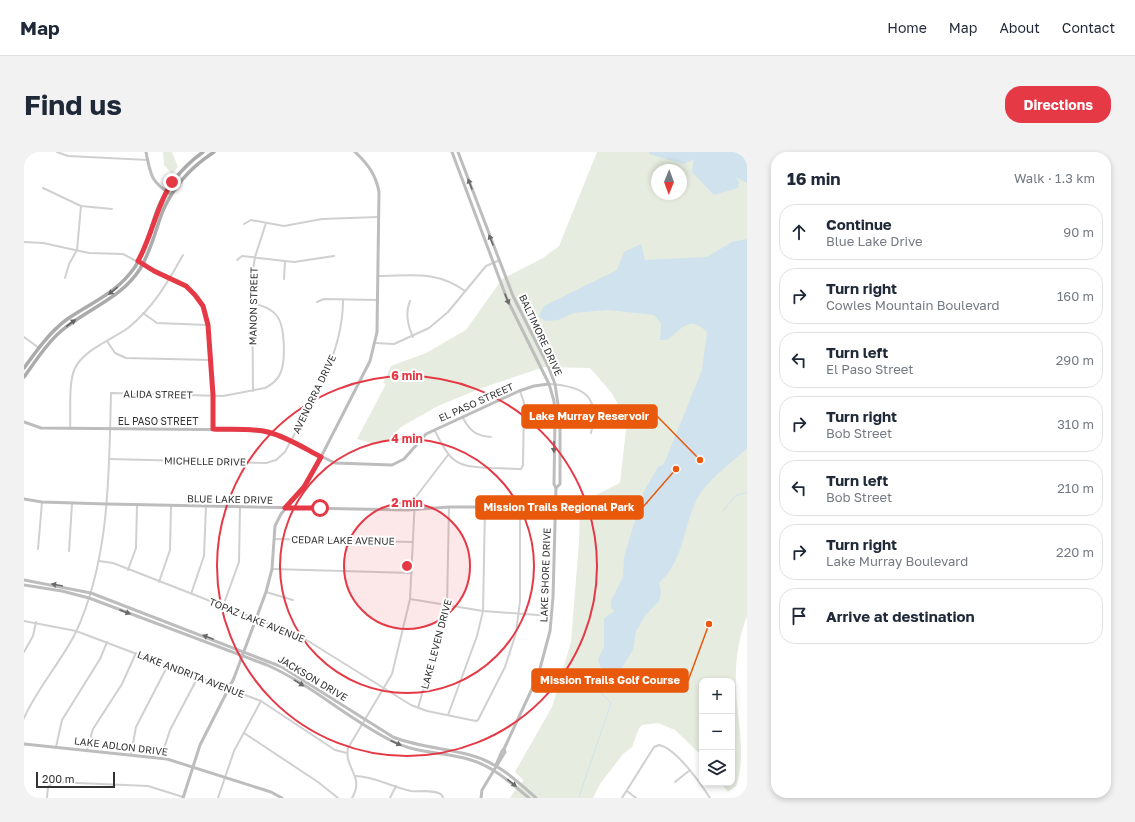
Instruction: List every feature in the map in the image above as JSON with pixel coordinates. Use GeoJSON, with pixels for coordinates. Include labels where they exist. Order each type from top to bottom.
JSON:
{"type":"FeatureCollection","features":[{"type":"Feature","properties":{"kind":"main road"},"geometry":{"type":"LineString","coordinates":[[24,368],[45,340],[66,321],[105,297],[116,288],[138,261],[166,191],[185,166],[203,152]]}},
{"type":"Feature","properties":{"kind":"main road"},"geometry":{"type":"LineString","coordinates":[[24,377],[59,332],[118,294],[143,264],[150,251],[162,214],[171,195],[190,171],[214,152]]}},
{"type":"Feature","properties":{"kind":"main road"},"geometry":{"type":"LineString","coordinates":[[185,166],[190,171]]}},
{"type":"Feature","properties":{"kind":"street"},"geometry":{"type":"LineString","coordinates":[[57,152],[68,156],[148,160]]}},
{"type":"Feature","properties":{"kind":"street"},"geometry":{"type":"LineString","coordinates":[[68,156],[69,152]]}},
{"type":"Feature","properties":{"kind":"street"},"geometry":{"type":"LineString","coordinates":[[146,152],[153,180],[171,195]]}},
{"type":"Feature","properties":{"kind":"street"},"geometry":{"type":"LineString","coordinates":[[47,798],[48,787],[54,782],[148,786],[183,797],[200,745],[244,652],[266,592],[272,569],[275,526],[285,508],[304,487],[321,457],[370,361],[375,343],[378,300],[377,276],[379,192],[377,181],[367,164],[355,152]]}},
{"type":"Feature","properties":{"kind":"street","name":"BALTIMORE DRIVE"},"geometry":{"type":"LineString","coordinates":[[452,152],[515,316],[543,369],[549,384],[554,401],[554,484],[556,488],[560,484],[560,418],[555,384],[548,366],[513,296],[458,152]]}},
{"type":"Feature","properties":{"kind":"street"},"geometry":{"type":"LineString","coordinates":[[43,188],[81,206],[112,209]]}},
{"type":"Feature","properties":{"kind":"street"},"geometry":{"type":"LineString","coordinates":[[65,278],[69,264],[77,250],[81,206]]}},
{"type":"Feature","properties":{"kind":"street"},"geometry":{"type":"LineString","coordinates":[[244,224],[251,220],[278,226],[292,226],[322,219],[379,217]]}},
{"type":"Feature","properties":{"kind":"street","name":"MANON STREET"},"geometry":{"type":"LineString","coordinates":[[253,391],[252,276],[255,257],[266,223]]}},
{"type":"Feature","properties":{"kind":"street"},"geometry":{"type":"LineString","coordinates":[[24,242],[43,243],[89,253],[123,254],[170,279],[183,284],[195,295],[205,311],[208,325],[213,395],[213,429]]}},
{"type":"Feature","properties":{"kind":"street"},"geometry":{"type":"LineString","coordinates":[[70,429],[72,378],[74,370],[84,358],[128,327],[143,313],[157,298],[170,279],[183,255]]}},
{"type":"Feature","properties":{"kind":"street"},"geometry":{"type":"LineString","coordinates":[[237,260],[242,256],[284,262],[334,256]]}},
{"type":"Feature","properties":{"kind":"street"},"geometry":{"type":"LineString","coordinates":[[375,343],[394,344],[413,337],[440,320],[486,266],[500,260]]}},
{"type":"Feature","properties":{"kind":"street"},"geometry":{"type":"LineString","coordinates":[[284,262],[284,279]]}},
{"type":"Feature","properties":{"kind":"street"},"geometry":{"type":"LineString","coordinates":[[377,276],[432,276],[448,280],[465,291]]}},
{"type":"Feature","properties":{"kind":"street"},"geometry":{"type":"LineString","coordinates":[[316,302],[324,299],[378,300]]}},
{"type":"Feature","properties":{"kind":"street","name":"AVENORRA DRIVE"},"geometry":{"type":"LineString","coordinates":[[290,441],[331,364],[342,327],[343,300]]}},
{"type":"Feature","properties":{"kind":"street"},"geometry":{"type":"LineString","coordinates":[[410,301],[407,308],[407,318],[413,337]]}},
{"type":"Feature","properties":{"kind":"street","name":"ALIDA STREET"},"geometry":{"type":"LineString","coordinates":[[110,429],[111,393],[228,395],[267,387],[277,380],[282,368],[283,351],[283,330],[280,320],[270,310],[253,303]]}},
{"type":"Feature","properties":{"kind":"street"},"geometry":{"type":"LineString","coordinates":[[143,313],[157,323],[208,325]]}},
{"type":"Feature","properties":{"kind":"street"},"geometry":{"type":"LineString","coordinates":[[24,337],[44,351]]}},
{"type":"Feature","properties":{"kind":"street"},"geometry":{"type":"LineString","coordinates":[[107,341],[115,353],[124,358],[210,360]]}},
{"type":"Feature","properties":{"kind":"street"},"geometry":{"type":"LineString","coordinates":[[549,384],[577,388],[589,397],[594,406],[594,423],[591,433]]}},
{"type":"Feature","properties":{"kind":"street","name":"EL PASO STREET"},"geometry":{"type":"LineString","coordinates":[[24,422],[41,428],[213,429],[260,431],[274,434],[321,457],[344,465],[394,465],[404,459],[420,438],[434,430],[519,391],[534,386],[549,384]]}},
{"type":"Feature","properties":{"kind":"street"},"geometry":{"type":"LineString","coordinates":[[434,430],[448,455],[460,464],[474,468],[518,469],[523,465],[524,403],[519,391]]}},
{"type":"Feature","properties":{"kind":"street"},"geometry":{"type":"LineString","coordinates":[[462,417],[476,434],[491,437]]}},
{"type":"Feature","properties":{"kind":"street"},"geometry":{"type":"LineString","coordinates":[[24,718],[31,702],[59,662],[76,630],[89,598],[99,561],[107,504],[110,460],[110,429]]}},
{"type":"Feature","properties":{"kind":"street","name":"MICHELLE DRIVE"},"geometry":{"type":"LineString","coordinates":[[110,460],[266,463],[281,456],[290,441]]}},
{"type":"Feature","properties":{"kind":"street"},"geometry":{"type":"LineString","coordinates":[[352,798],[357,788],[356,776],[348,761],[347,753],[349,745],[385,688],[393,672],[410,599],[413,510],[417,494],[448,455]]}},
{"type":"Feature","properties":{"kind":"street","name":"LAKE SHORE DRIVE"},"geometry":{"type":"LineString","coordinates":[[480,798],[482,790],[504,749],[538,676],[545,654],[552,616],[556,488]]}},
{"type":"Feature","properties":{"kind":"street","name":"BLUE LAKE DRIVE"},"geometry":{"type":"LineString","coordinates":[[24,499],[42,502],[171,506],[413,510],[485,506],[555,507]]}},
{"type":"Feature","properties":{"kind":"street"},"geometry":{"type":"LineString","coordinates":[[38,549],[42,502]]}},
{"type":"Feature","properties":{"kind":"street"},"geometry":{"type":"LineString","coordinates":[[69,551],[72,502]]}},
{"type":"Feature","properties":{"kind":"street"},"geometry":{"type":"LineString","coordinates":[[128,570],[136,548],[137,505]]}},
{"type":"Feature","properties":{"kind":"street"},"geometry":{"type":"LineString","coordinates":[[159,582],[170,550],[171,506]]}},
{"type":"Feature","properties":{"kind":"street"},"geometry":{"type":"LineString","coordinates":[[191,594],[204,556],[206,506]]}},
{"type":"Feature","properties":{"kind":"street"},"geometry":{"type":"LineString","coordinates":[[448,714],[477,636],[483,611],[485,506]]}},
{"type":"Feature","properties":{"kind":"street"},"geometry":{"type":"LineString","coordinates":[[223,606],[238,562],[240,507]]}},
{"type":"Feature","properties":{"kind":"street","name":"LAKE LEVEN DRIVE"},"geometry":{"type":"LineString","coordinates":[[418,708],[447,606],[449,507]]}},
{"type":"Feature","properties":{"kind":"street"},"geometry":{"type":"LineString","coordinates":[[518,614],[520,601],[520,507]]}},
{"type":"Feature","properties":{"kind":"street","name":"CEDAR LAKE AVENUE"},"geometry":{"type":"LineString","coordinates":[[274,539],[412,542]]}},
{"type":"Feature","properties":{"kind":"street","name":"TOPAZ LAKE AVENUE"},"geometry":{"type":"LineString","coordinates":[[99,561],[128,570],[256,618],[304,638],[418,708],[474,720],[478,720],[505,667],[514,644],[518,614]]}},
{"type":"Feature","properties":{"kind":"street"},"geometry":{"type":"LineString","coordinates":[[272,569],[412,573]]}},
{"type":"Feature","properties":{"kind":"street","name":"JACKSON DRIVE"},"geometry":{"type":"LineString","coordinates":[[24,580],[90,593],[288,670],[392,741],[410,748],[470,760],[493,770],[529,798]]}},
{"type":"Feature","properties":{"kind":"street","name":"JACKSON DRIVE"},"geometry":{"type":"LineString","coordinates":[[24,585],[62,591],[89,598],[242,656],[292,678],[363,721],[393,736],[412,744],[471,755],[496,765],[536,798]]}},
{"type":"Feature","properties":{"kind":"street"},"geometry":{"type":"LineString","coordinates":[[266,592],[293,600]]}},
{"type":"Feature","properties":{"kind":"street"},"geometry":{"type":"LineString","coordinates":[[410,599],[483,611],[552,616]]}},
{"type":"Feature","properties":{"kind":"street","name":"LAKE ANDRITA AVENUE"},"geometry":{"type":"LineString","coordinates":[[24,621],[76,630],[260,701],[335,750],[347,753]]}},
{"type":"Feature","properties":{"kind":"street"},"geometry":{"type":"LineString","coordinates":[[24,652],[33,636],[36,622]]}},
{"type":"Feature","properties":{"kind":"street"},"geometry":{"type":"LineString","coordinates":[[56,747],[62,720],[100,659],[107,642]]}},
{"type":"Feature","properties":{"kind":"street"},"geometry":{"type":"LineString","coordinates":[[88,750],[93,729],[122,684],[136,653]]}},
{"type":"Feature","properties":{"kind":"street"},"geometry":{"type":"LineString","coordinates":[[131,754],[136,727],[168,665]]}},
{"type":"Feature","properties":{"kind":"street"},"geometry":{"type":"LineString","coordinates":[[161,758],[170,730],[198,677]]}},
{"type":"Feature","properties":{"kind":"street"},"geometry":{"type":"LineString","coordinates":[[218,798],[234,751],[260,701]]}},
{"type":"Feature","properties":{"kind":"street"},"geometry":{"type":"LineString","coordinates":[[244,733],[318,782],[338,798]]}},
{"type":"Feature","properties":{"kind":"street","name":"LAKE ADLON DRIVE"},"geometry":{"type":"LineString","coordinates":[[24,744],[161,758],[193,766],[271,792],[282,798]]}},
{"type":"Feature","properties":{"kind":"street"},"geometry":{"type":"LineString","coordinates":[[622,798],[654,747],[659,745],[664,747],[690,770],[710,798]]}},
{"type":"Feature","properties":{"kind":"street"},"geometry":{"type":"LineString","coordinates":[[676,782],[690,770]]}},
{"type":"Feature","properties":{"kind":"street"},"geometry":{"type":"LineString","coordinates":[[356,776],[366,776],[414,791],[437,792],[442,794],[442,798]]}},
{"type":"Feature","properties":{"kind":"street"},"geometry":{"type":"LineString","coordinates":[[390,798],[396,786]]}},
{"type":"Feature","properties":{"kind":"street"},"geometry":{"type":"LineString","coordinates":[[627,791],[636,798]]}},
{"type":"Feature","properties":{"kind":"shaded area"},"geometry":{"type":"Polygon","coordinates":[[[163,152],[172,152],[178,167],[172,174],[164,165],[163,152]]]}},
{"type":"Feature","properties":{"kind":"shaded area"},"geometry":{"type":"Polygon","coordinates":[[[597,152],[747,152],[747,616],[739,642],[736,669],[741,762],[736,786],[728,792],[723,786],[735,786],[735,678],[699,678],[699,753],[675,730],[658,723],[642,725],[639,728],[632,747],[623,754],[600,784],[593,798],[510,798],[519,784],[524,781],[515,772],[552,707],[571,642],[579,542],[580,503],[620,483],[627,421],[611,392],[590,368],[544,367],[479,389],[438,406],[401,427],[385,443],[371,443],[357,439],[386,384],[383,383],[391,366],[426,353],[466,330],[502,279],[543,258],[559,246],[597,152]]]}},
{"type":"Feature","properties":{"kind":"water"},"geometry":{"type":"Polygon","coordinates":[[[649,152],[747,152],[747,183],[736,177],[739,182],[738,188],[714,195],[692,172],[694,159],[684,164],[649,154],[649,152]]]}},
{"type":"Feature","properties":{"kind":"water"},"geometry":{"type":"Polygon","coordinates":[[[747,239],[747,448],[712,479],[701,493],[696,501],[678,555],[667,575],[659,583],[661,592],[659,601],[644,617],[636,632],[633,650],[617,676],[603,673],[598,660],[604,646],[604,618],[615,611],[611,608],[611,601],[623,577],[624,557],[643,493],[658,467],[664,464],[702,370],[707,332],[695,324],[690,324],[686,325],[667,340],[660,340],[661,323],[654,315],[608,310],[573,313],[558,320],[545,321],[539,316],[544,306],[617,270],[624,252],[641,244],[645,260],[707,257],[732,242],[747,239]]]}},
{"type":"Feature","properties":{"kind":"waterway"},"geometry":{"type":"LineString","coordinates":[[723,511],[735,496],[747,492]]}},
{"type":"Feature","properties":{"kind":"waterway"},"geometry":{"type":"LineString","coordinates":[[579,797],[611,703],[595,687]]}},
{"type":"Feature","properties":{"kind":"place","name":"Lake Murray Reservoir"},"geometry":{"type":"Point","coordinates":[700,460]}},
{"type":"Feature","properties":{"kind":"place","name":"Mission Trails Regional Park"},"geometry":{"type":"Point","coordinates":[676,469]}},
{"type":"Feature","properties":{"kind":"place","name":"Mission Trails Golf Course"},"geometry":{"type":"Point","coordinates":[709,624]}},
{"type":"Feature","properties":{"kind":"route"},"geometry":{"type":"LineString","coordinates":[[172,182],[163,196],[156,212],[146,244],[138,261],[154,271],[186,286],[198,298],[203,306],[207,315],[208,325],[213,395],[213,429],[256,430],[270,432],[321,457],[304,487],[285,508],[320,508]]}}]}
